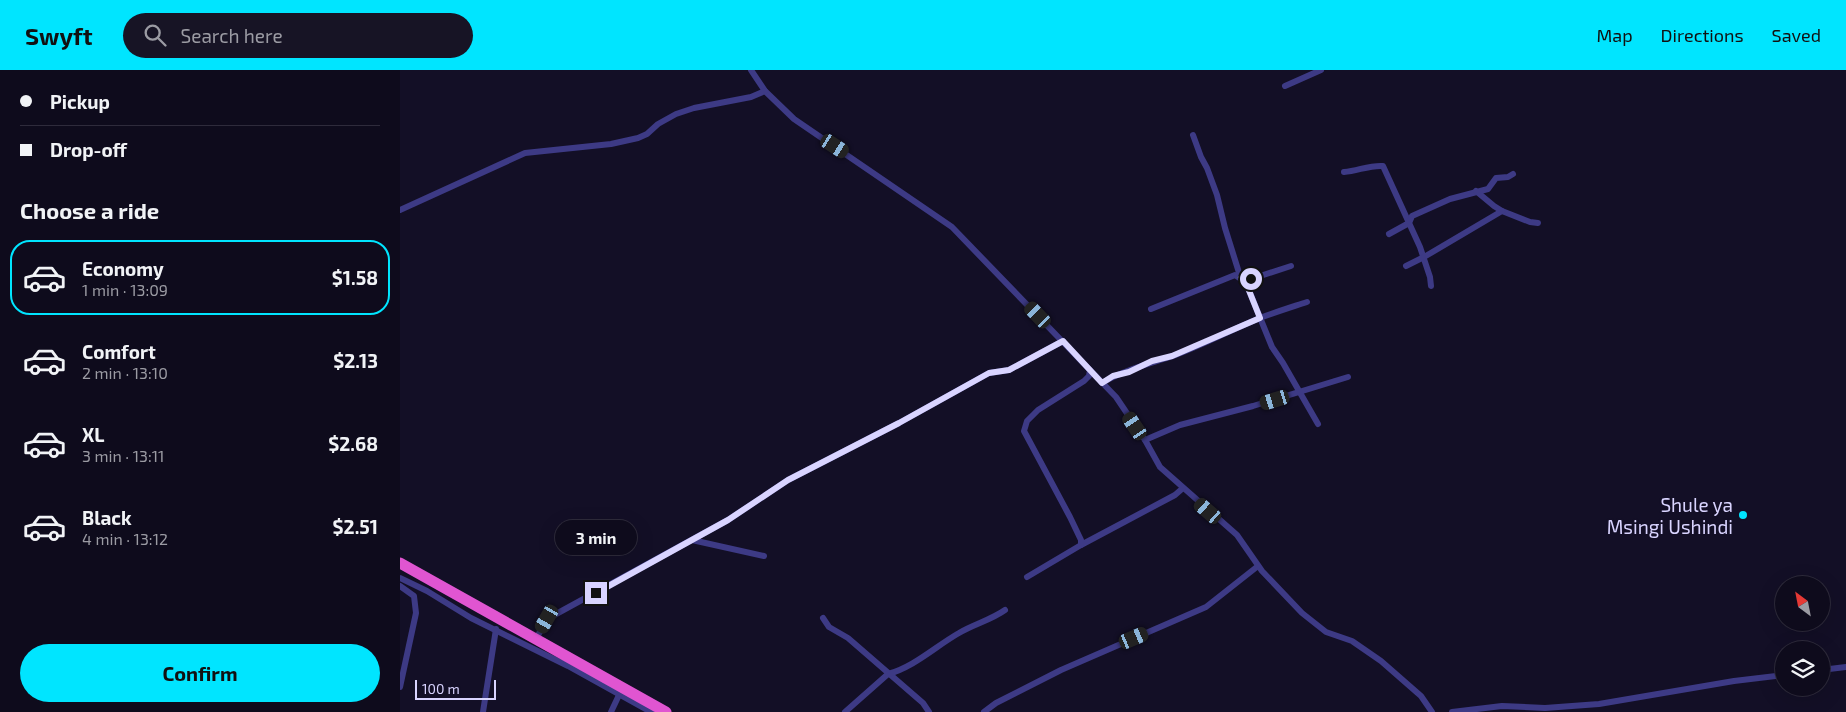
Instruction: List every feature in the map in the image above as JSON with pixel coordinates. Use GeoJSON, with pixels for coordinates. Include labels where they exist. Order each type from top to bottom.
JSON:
{"type":"FeatureCollection","features":[{"type":"Feature","properties":{"kind":"highway"},"geometry":{"type":"LineString","coordinates":[[400,564],[666,712]]}},
{"type":"Feature","properties":{"kind":"street"},"geometry":{"type":"LineString","coordinates":[[751,70],[765,90],[794,119],[952,227],[1116,397],[1145,440],[1160,467],[1237,536],[1258,566],[1302,612],[1326,632],[1352,641],[1381,661],[1421,696],[1432,712]]}},
{"type":"Feature","properties":{"kind":"street"},"geometry":{"type":"LineString","coordinates":[[1286,86],[1321,70]]}},
{"type":"Feature","properties":{"kind":"street"},"geometry":{"type":"LineString","coordinates":[[400,210],[526,153],[611,144],[638,138],[676,114],[694,108],[751,97],[765,90]]}},
{"type":"Feature","properties":{"kind":"street"},"geometry":{"type":"LineString","coordinates":[[1193,135],[1217,194],[1225,228],[1241,278],[1248,288],[1272,347],[1283,362],[1318,424]]}},
{"type":"Feature","properties":{"kind":"street"},"geometry":{"type":"LineString","coordinates":[[1344,172],[1363,170],[1372,165],[1383,166],[1415,233],[1424,257],[1431,286]]}},
{"type":"Feature","properties":{"kind":"street"},"geometry":{"type":"LineString","coordinates":[[1389,234],[1409,223],[1412,216],[1450,199],[1488,189],[1496,178],[1508,177],[1513,174]]}},
{"type":"Feature","properties":{"kind":"street"},"geometry":{"type":"LineString","coordinates":[[1476,191],[1502,211],[1530,222],[1538,223]]}},
{"type":"Feature","properties":{"kind":"street"},"geometry":{"type":"LineString","coordinates":[[1406,266],[1502,211]]}},
{"type":"Feature","properties":{"kind":"street"},"geometry":{"type":"LineString","coordinates":[[1151,309],[1235,275],[1251,279],[1291,266]]}},
{"type":"Feature","properties":{"kind":"street"},"geometry":{"type":"LineString","coordinates":[[1102,383],[1113,376],[1129,372],[1152,361],[1172,356],[1260,318],[1307,302]]}},
{"type":"Feature","properties":{"kind":"street"},"geometry":{"type":"LineString","coordinates":[[536,639],[547,619],[728,520],[788,480],[899,423],[989,373],[1009,370],[1063,341]]}},
{"type":"Feature","properties":{"kind":"street"},"geometry":{"type":"LineString","coordinates":[[1081,545],[1081,540],[1070,517],[1024,431],[1028,421],[1038,410],[1084,381],[1089,376],[1090,370]]}},
{"type":"Feature","properties":{"kind":"street"},"geometry":{"type":"LineString","coordinates":[[1145,440],[1180,425],[1254,406],[1348,377]]}},
{"type":"Feature","properties":{"kind":"street"},"geometry":{"type":"LineString","coordinates":[[1027,577],[1183,488]]}},
{"type":"Feature","properties":{"kind":"street"},"geometry":{"type":"LineString","coordinates":[[692,540],[764,556]]}},
{"type":"Feature","properties":{"kind":"street"},"geometry":{"type":"LineString","coordinates":[[984,712],[996,703],[1062,670],[1206,607],[1258,566]]}},
{"type":"Feature","properties":{"kind":"street"},"geometry":{"type":"LineString","coordinates":[[400,578],[427,591],[471,618],[568,666],[651,712]]}},
{"type":"Feature","properties":{"kind":"street"},"geometry":{"type":"LineString","coordinates":[[400,586],[414,596],[416,613],[400,687]]}},
{"type":"Feature","properties":{"kind":"street"},"geometry":{"type":"LineString","coordinates":[[845,712],[888,674],[917,660],[958,634],[1005,610]]}},
{"type":"Feature","properties":{"kind":"street"},"geometry":{"type":"LineString","coordinates":[[823,618],[830,627],[848,638],[923,703],[930,712]]}},
{"type":"Feature","properties":{"kind":"street"},"geometry":{"type":"LineString","coordinates":[[483,712],[496,629]]}},
{"type":"Feature","properties":{"kind":"street"},"geometry":{"type":"LineString","coordinates":[[1830,669],[1846,667]]}},
{"type":"Feature","properties":{"kind":"street"},"geometry":{"type":"LineString","coordinates":[[1452,712],[1502,706],[1545,708],[1600,704],[1775,675]]}},
{"type":"Feature","properties":{"kind":"street"},"geometry":{"type":"LineString","coordinates":[[611,712],[619,695]]}},
{"type":"Feature","properties":{"kind":"place","name":"Shule ya Msingi Ushindi"},"geometry":{"type":"Point","coordinates":[1743,515]}},
{"type":"Feature","properties":{"kind":"route"},"geometry":{"type":"LineString","coordinates":[[596,593],[728,520],[788,480],[899,423],[989,373],[1009,370],[1063,341],[1102,383],[1113,376],[1129,372],[1152,361],[1172,356],[1260,318],[1248,288],[1241,278],[1251,279]]}}]}
